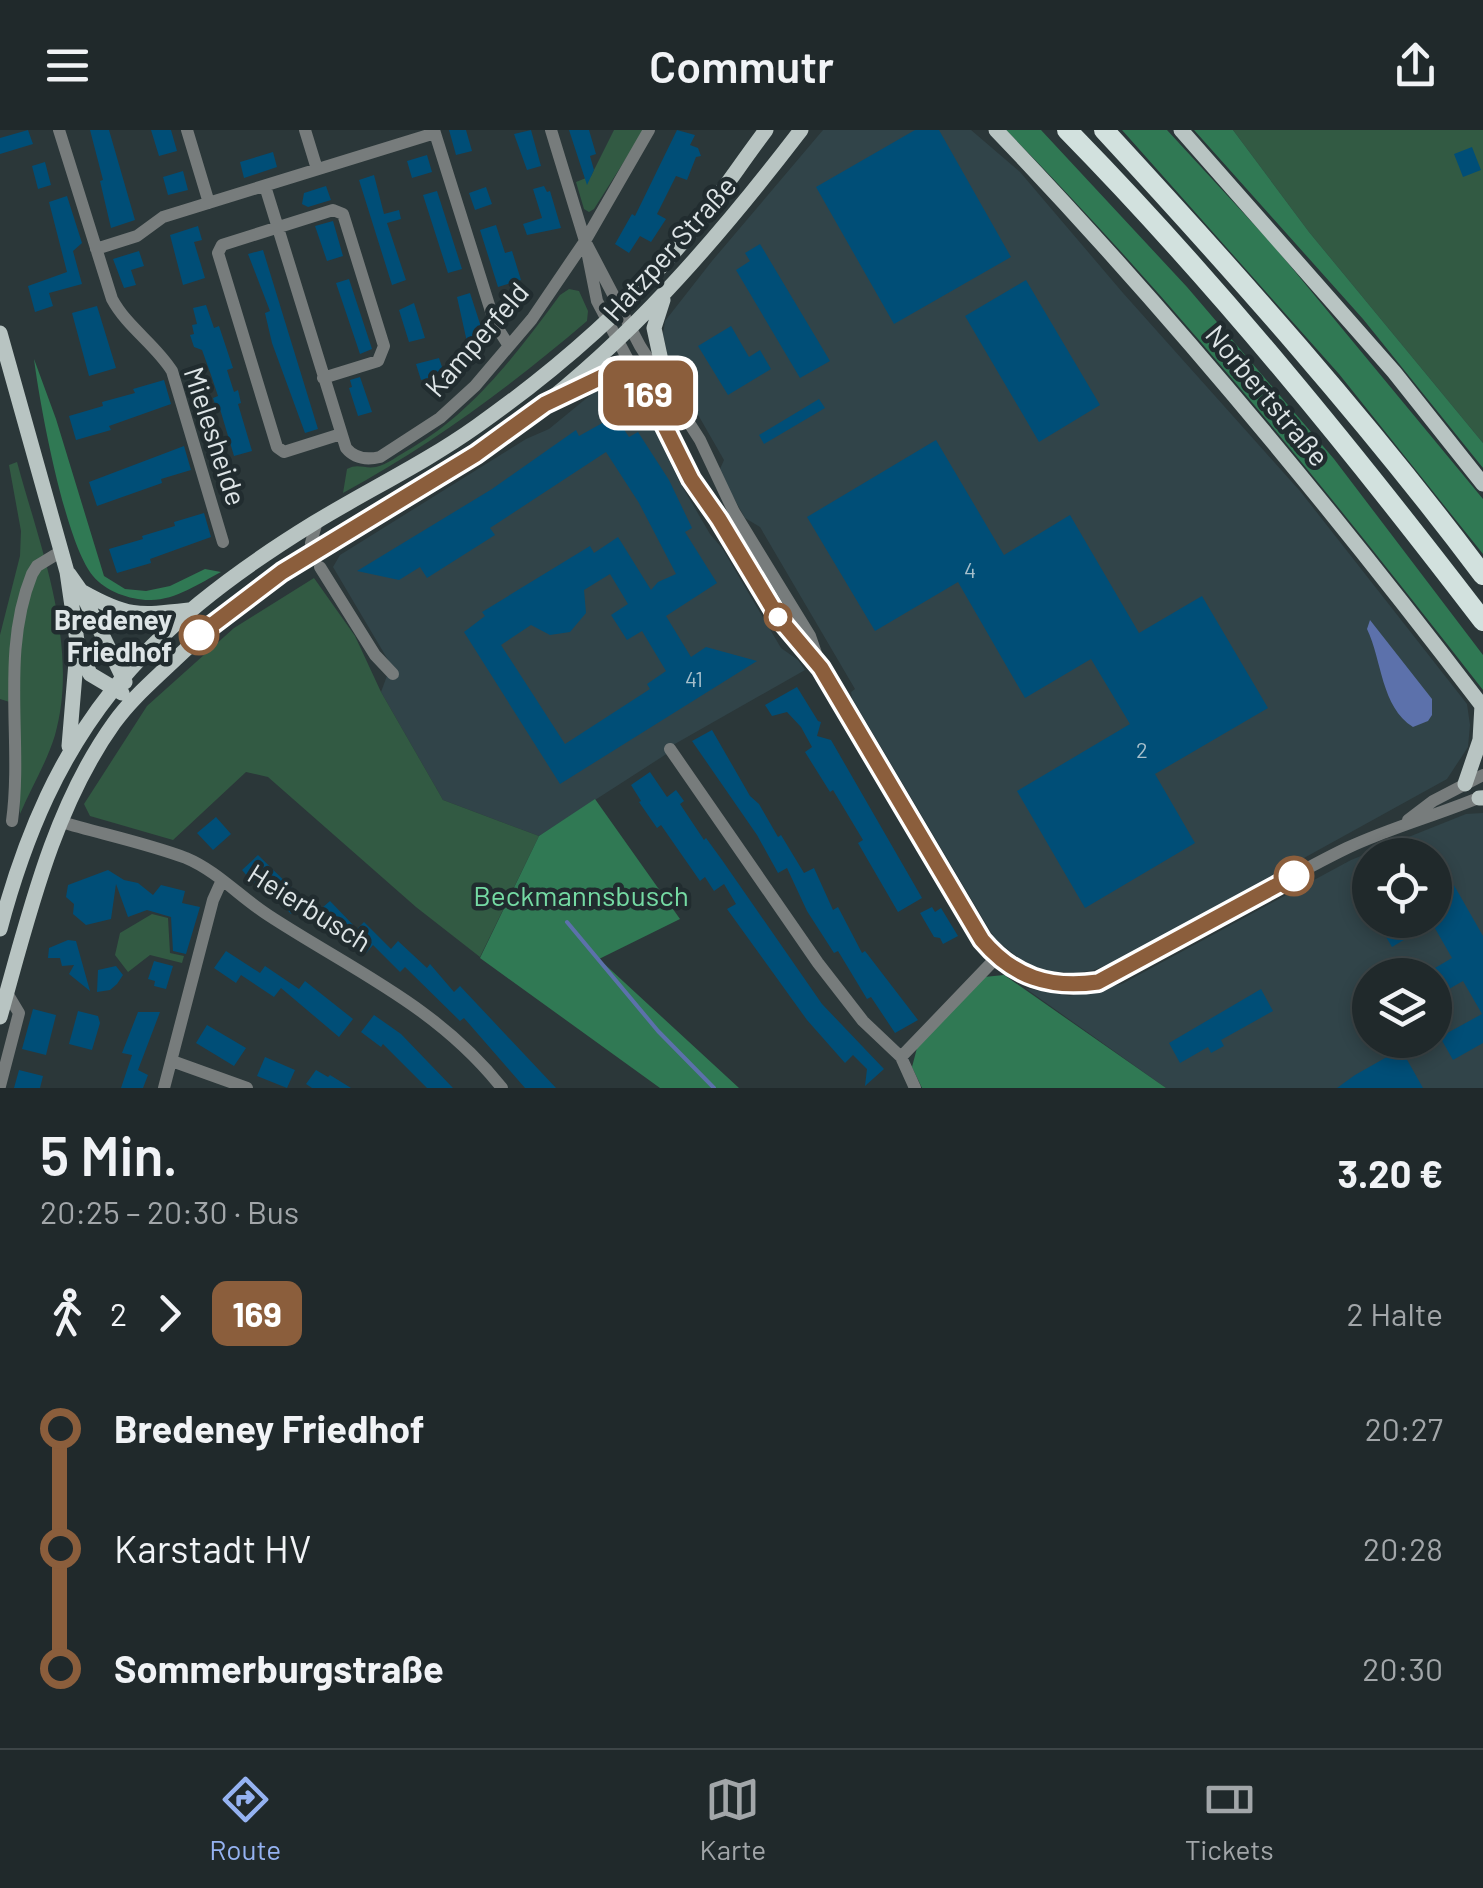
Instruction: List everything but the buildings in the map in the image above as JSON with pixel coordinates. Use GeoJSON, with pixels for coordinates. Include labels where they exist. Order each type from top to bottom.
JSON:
{"type":"FeatureCollection","features":[{"type":"Feature","properties":{"kind":"highway"},"geometry":{"type":"LineString","coordinates":[[1067,130],[1265,350],[1483,621]]}},
{"type":"Feature","properties":{"kind":"highway"},"geometry":{"type":"LineString","coordinates":[[1104,130],[1218,254],[1483,575]]}},
{"type":"Feature","properties":{"kind":"main road","name":"Hatzper Straße"},"geometry":{"type":"LineString","coordinates":[[69,750],[117,683],[189,610],[317,522],[476,427],[607,321],[677,248],[766,130]]}},
{"type":"Feature","properties":{"kind":"main road","name":"Hatzper Straße"},"geometry":{"type":"LineString","coordinates":[[0,1018],[61,822],[90,760],[134,698],[213,622],[316,560],[476,454],[545,404],[625,336],[742,207],[801,130]]}},
{"type":"Feature","properties":{"kind":"main road","name":"Norbertstraße"},"geometry":{"type":"LineString","coordinates":[[996,130],[1150,294],[1246,405],[1482,706]]}},
{"type":"Feature","properties":{"kind":"main road"},"geometry":{"type":"LineString","coordinates":[[1181,130],[1394,372],[1483,484]]}},
{"type":"Feature","properties":{"kind":"main road"},"geometry":{"type":"LineString","coordinates":[[666,292],[654,328],[668,393]]}},
{"type":"Feature","properties":{"kind":"main road"},"geometry":{"type":"LineString","coordinates":[[0,332],[67,572],[78,640],[90,674],[117,683],[134,698]]}},
{"type":"Feature","properties":{"kind":"main road"},"geometry":{"type":"LineString","coordinates":[[545,404],[608,374],[640,376]]}},
{"type":"Feature","properties":{"kind":"main road"},"geometry":{"type":"LineString","coordinates":[[67,572],[81,591],[117,683]]}},
{"type":"Feature","properties":{"kind":"main road"},"geometry":{"type":"LineString","coordinates":[[81,591],[128,614],[189,610]]}},
{"type":"Feature","properties":{"kind":"main road"},"geometry":{"type":"LineString","coordinates":[[0,929],[2,911],[46,796],[69,750],[78,640]]}},
{"type":"Feature","properties":{"kind":"main road"},"geometry":{"type":"LineString","coordinates":[[1465,784],[1480,740],[1482,706]]}},
{"type":"Feature","properties":{"kind":"street","name":"Mielesheide"},"geometry":{"type":"LineString","coordinates":[[58,130],[112,299],[172,370],[223,542]]}},
{"type":"Feature","properties":{"kind":"street"},"geometry":{"type":"LineString","coordinates":[[187,130],[210,203]]}},
{"type":"Feature","properties":{"kind":"street"},"geometry":{"type":"LineString","coordinates":[[305,130],[317,169]]}},
{"type":"Feature","properties":{"kind":"street"},"geometry":{"type":"LineString","coordinates":[[551,130],[585,241],[594,293],[607,321],[625,336],[700,440],[734,512],[810,636],[821,668]]}},
{"type":"Feature","properties":{"kind":"street","name":"Kamperfeld"},"geometry":{"type":"LineString","coordinates":[[341,434],[352,455],[380,457],[440,418],[474,386],[532,318],[585,241],[649,130]]}},
{"type":"Feature","properties":{"kind":"street"},"geometry":{"type":"LineString","coordinates":[[96,249],[137,236],[162,217],[435,131],[495,324],[508,346]]}},
{"type":"Feature","properties":{"kind":"street"},"geometry":{"type":"LineString","coordinates":[[266,186],[278,228],[341,434],[284,452],[276,447],[218,253],[222,245],[278,228],[333,210],[343,214],[384,346],[378,361],[324,378]]}},
{"type":"Feature","properties":{"kind":"street"},"geometry":{"type":"LineString","coordinates":[[585,241],[621,308],[625,336],[640,376],[691,479],[778,617],[821,668],[982,940],[997,957],[1036,980],[1061,985],[1098,982],[1346,848],[1406,822],[1482,797]]}},
{"type":"Feature","properties":{"kind":"street"},"geometry":{"type":"LineString","coordinates":[[317,522],[311,543],[316,560],[375,655],[393,674]]}},
{"type":"Feature","properties":{"kind":"street"},"geometry":{"type":"LineString","coordinates":[[12,821],[16,646],[32,574],[37,566],[60,552]]}},
{"type":"Feature","properties":{"kind":"street"},"geometry":{"type":"LineString","coordinates":[[670,749],[818,963],[864,1020],[901,1057],[915,1088]]}},
{"type":"Feature","properties":{"kind":"street"},"geometry":{"type":"LineString","coordinates":[[1406,822],[1433,800],[1483,774]]}},
{"type":"Feature","properties":{"kind":"street","name":"Heierbusch"},"geometry":{"type":"LineString","coordinates":[[61,822],[187,858],[256,908],[402,996],[470,1054],[502,1088]]}},
{"type":"Feature","properties":{"kind":"street"},"geometry":{"type":"LineString","coordinates":[[164,1088],[213,900],[222,880]]}},
{"type":"Feature","properties":{"kind":"street"},"geometry":{"type":"LineString","coordinates":[[2,911],[29,917]]}},
{"type":"Feature","properties":{"kind":"street"},"geometry":{"type":"LineString","coordinates":[[901,1057],[997,957]]}},
{"type":"Feature","properties":{"kind":"street"},"geometry":{"type":"LineString","coordinates":[[0,1086],[19,1013],[7,993]]}},
{"type":"Feature","properties":{"kind":"street"},"geometry":{"type":"LineString","coordinates":[[172,1061],[247,1088]]}},
{"type":"Feature","properties":{"kind":"shaded area"},"geometry":{"type":"Polygon","coordinates":[[[823,130],[971,130],[1020,172],[1300,491],[1467,704],[1468,747],[1447,779],[1119,960],[1094,970],[1049,971],[1025,963],[995,939],[852,698],[855,689],[760,527],[745,518],[722,477],[724,460],[670,366],[663,334],[665,321],[712,261],[823,130]]]}},
{"type":"Feature","properties":{"kind":"shaded area"},"geometry":{"type":"Polygon","coordinates":[[[621,381],[641,400],[679,481],[781,648],[805,670],[666,749],[668,753],[539,836],[443,800],[381,692],[391,665],[333,567],[340,555],[526,439],[549,429],[599,388],[621,381]]]}},
{"type":"Feature","properties":{"kind":"shaded area"},"geometry":{"type":"Polygon","coordinates":[[[1483,813],[1483,1088],[1166,1088],[1025,988],[1070,996],[1122,984],[1352,860],[1352,938],[1452,938],[1452,838],[1406,838],[1466,814],[1483,813]]]}},
{"type":"Feature","properties":{"kind":"green space"},"geometry":{"type":"Polygon","coordinates":[[[614,130],[644,130],[589,212],[584,209],[576,182],[591,176],[614,130]]]}},
{"type":"Feature","properties":{"kind":"green space"},"geometry":{"type":"Polygon","coordinates":[[[1006,130],[1041,130],[1187,287],[1334,459],[1483,655],[1483,690],[1193,333],[1006,130]]]}},
{"type":"Feature","properties":{"kind":"green space"},"geometry":{"type":"Polygon","coordinates":[[[1122,130],[1167,130],[1273,245],[1483,499],[1483,554],[1339,374],[1122,130]]]}},
{"type":"Feature","properties":{"kind":"green space"},"geometry":{"type":"Polygon","coordinates":[[[1194,130],[1233,130],[1309,232],[1483,443],[1483,468],[1363,319],[1194,130]]]}},
{"type":"Feature","properties":{"kind":"green space"},"geometry":{"type":"Polygon","coordinates":[[[1233,130],[1483,130],[1483,443],[1309,232],[1233,130]]]}},
{"type":"Feature","properties":{"kind":"green space"},"geometry":{"type":"Polygon","coordinates":[[[569,289],[579,291],[588,311],[587,321],[470,413],[343,493],[347,469],[385,464],[454,418],[493,380],[560,295],[569,289]]]}},
{"type":"Feature","properties":{"kind":"green space"},"geometry":{"type":"Polygon","coordinates":[[[34,359],[104,576],[125,589],[146,591],[170,586],[205,569],[221,572],[158,600],[118,594],[93,576],[64,505],[34,359]]]}},
{"type":"Feature","properties":{"kind":"green space"},"geometry":{"type":"Polygon","coordinates":[[[17,462],[54,597],[63,667],[55,735],[20,814],[16,704],[0,699],[0,635],[20,556],[21,531],[9,465],[17,462]]]}},
{"type":"Feature","properties":{"kind":"green space"},"geometry":{"type":"Polygon","coordinates":[[[314,578],[355,636],[381,692],[443,800],[539,836],[480,957],[416,907],[268,777],[246,772],[173,840],[90,816],[84,804],[147,706],[234,628],[314,578]]]}},
{"type":"Feature","properties":{"kind":"green space","name":"Beckmannsbusch"},"geometry":{"type":"Polygon","coordinates":[[[595,799],[680,919],[599,959],[739,1088],[660,1088],[480,958],[539,836],[595,799]]]}},
{"type":"Feature","properties":{"kind":"green space"},"geometry":{"type":"Polygon","coordinates":[[[152,914],[168,918],[170,953],[184,956],[182,963],[150,955],[128,972],[115,955],[120,933],[152,914]]]}},
{"type":"Feature","properties":{"kind":"green space"},"geometry":{"type":"Polygon","coordinates":[[[1004,975],[1166,1088],[922,1088],[912,1067],[917,1048],[984,977],[1004,975]]]}},
{"type":"Feature","properties":{"kind":"water"},"geometry":{"type":"Polygon","coordinates":[[[1370,620],[1432,699],[1428,721],[1413,727],[1394,708],[1367,629],[1370,620]]]}},
{"type":"Feature","properties":{"kind":"waterway"},"geometry":{"type":"LineString","coordinates":[[567,922],[658,1031],[714,1088]]}},
{"type":"Feature","properties":{"kind":"bus line","name":"169"},"geometry":{"type":"LineString","coordinates":[[199,635],[282,572],[476,454],[545,404],[608,374],[640,376],[691,479],[778,617],[821,668],[982,940],[997,957],[1036,980],[1061,985],[1098,982],[1294,876]]}},
{"type":"Feature","properties":{"kind":"place","name":"Bredeney Friedhof"},"geometry":{"type":"Point","coordinates":[199,635]}}]}
